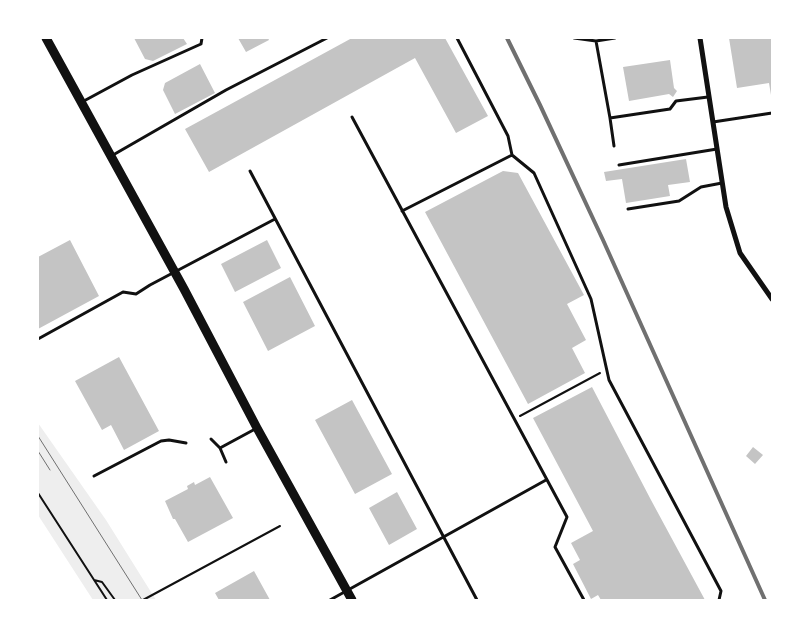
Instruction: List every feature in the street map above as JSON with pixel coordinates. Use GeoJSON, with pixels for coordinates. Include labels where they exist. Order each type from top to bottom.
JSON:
{"type":"FeatureCollection","features":[{"type":"Feature","properties":{"kind":"main road"},"geometry":{"type":"LineString","coordinates":[[46,38],[352,600]]}},
{"type":"Feature","properties":{"kind":"street"},"geometry":{"type":"LineString","coordinates":[[700,38],[726,207],[740,253],[772,299]]}},
{"type":"Feature","properties":{"kind":"lane"},"geometry":{"type":"LineString","coordinates":[[81,103],[132,75],[201,44],[202,38]]}},
{"type":"Feature","properties":{"kind":"lane"},"geometry":{"type":"LineString","coordinates":[[110,156],[226,90],[327,38]]}},
{"type":"Feature","properties":{"kind":"lane"},"geometry":{"type":"LineString","coordinates":[[457,38],[508,136],[512,155],[534,173],[591,299],[609,380],[722,591],[719,600]]}},
{"type":"Feature","properties":{"kind":"lane"},"geometry":{"type":"LineString","coordinates":[[574,38],[596,40],[615,38]]}},
{"type":"Feature","properties":{"kind":"lane"},"geometry":{"type":"LineString","coordinates":[[596,40],[614,146]]}},
{"type":"Feature","properties":{"kind":"lane"},"geometry":{"type":"LineString","coordinates":[[610,118],[670,109],[676,101],[709,96]]}},
{"type":"Feature","properties":{"kind":"lane"},"geometry":{"type":"LineString","coordinates":[[713,122],[772,113]]}},
{"type":"Feature","properties":{"kind":"lane"},"geometry":{"type":"LineString","coordinates":[[352,117],[567,517],[555,547],[584,600]]}},
{"type":"Feature","properties":{"kind":"lane"},"geometry":{"type":"LineString","coordinates":[[619,165],[717,148]]}},
{"type":"Feature","properties":{"kind":"lane"},"geometry":{"type":"LineString","coordinates":[[402,211],[512,155]]}},
{"type":"Feature","properties":{"kind":"lane"},"geometry":{"type":"LineString","coordinates":[[250,171],[477,600]]}},
{"type":"Feature","properties":{"kind":"lane"},"geometry":{"type":"LineString","coordinates":[[628,209],[678,201],[701,187],[722,183]]}},
{"type":"Feature","properties":{"kind":"lane"},"geometry":{"type":"LineString","coordinates":[[38,339],[123,292],[136,294],[275,219]]}},
{"type":"Feature","properties":{"kind":"lane"},"geometry":{"type":"LineString","coordinates":[[220,448],[257,428]]}},
{"type":"Feature","properties":{"kind":"lane"},"geometry":{"type":"LineString","coordinates":[[94,476],[161,441],[169,440],[186,443]]}},
{"type":"Feature","properties":{"kind":"lane"},"geometry":{"type":"LineString","coordinates":[[211,440],[220,448],[226,462]]}},
{"type":"Feature","properties":{"kind":"lane"},"geometry":{"type":"LineString","coordinates":[[330,600],[546,480]]}},
{"type":"Feature","properties":{"kind":"path"},"geometry":{"type":"LineString","coordinates":[[514,420],[606,369]]}},
{"type":"Feature","properties":{"kind":"path"},"geometry":{"type":"LineString","coordinates":[[38,493],[108,600]]}},
{"type":"Feature","properties":{"kind":"path"},"geometry":{"type":"LineString","coordinates":[[144,600],[280,526]]}},
{"type":"Feature","properties":{"kind":"path"},"geometry":{"type":"LineString","coordinates":[[94,580],[102,582],[116,600]]}},
{"type":"Feature","properties":{"kind":"shaded area"},"geometry":{"type":"Polygon","coordinates":[[[38,423],[106,520],[156,600],[93,600],[38,515],[38,423]]]}},
{"type":"Feature","properties":{"kind":"building"},"geometry":{"type":"Polygon","coordinates":[[[134,38],[183,38],[187,44],[153,61],[145,59],[134,38]]]}},
{"type":"Feature","properties":{"kind":"building"},"geometry":{"type":"Polygon","coordinates":[[[238,38],[268,38],[269,40],[246,52],[238,38]]]}},
{"type":"Feature","properties":{"kind":"building"},"geometry":{"type":"Polygon","coordinates":[[[352,38],[445,38],[488,116],[456,133],[415,58],[209,172],[185,129],[352,38]]]}},
{"type":"Feature","properties":{"kind":"building"},"geometry":{"type":"Polygon","coordinates":[[[729,38],[772,38],[772,101],[769,83],[737,88],[729,38]]]}},
{"type":"Feature","properties":{"kind":"building"},"geometry":{"type":"Polygon","coordinates":[[[670,60],[674,88],[677,91],[673,97],[669,94],[629,101],[623,67],[670,60]]]}},
{"type":"Feature","properties":{"kind":"building"},"geometry":{"type":"Polygon","coordinates":[[[200,64],[215,93],[175,114],[163,90],[165,83],[200,64]]]}},
{"type":"Feature","properties":{"kind":"building"},"geometry":{"type":"Polygon","coordinates":[[[686,159],[690,182],[668,185],[670,196],[626,203],[622,179],[606,181],[604,172],[686,159]]]}},
{"type":"Feature","properties":{"kind":"building"},"geometry":{"type":"Polygon","coordinates":[[[503,171],[518,173],[584,295],[567,304],[586,340],[572,348],[585,373],[528,404],[425,212],[503,171]]]}},
{"type":"Feature","properties":{"kind":"building"},"geometry":{"type":"Polygon","coordinates":[[[70,240],[99,296],[38,329],[38,257],[70,240]]]}},
{"type":"Feature","properties":{"kind":"building"},"geometry":{"type":"Polygon","coordinates":[[[267,240],[281,268],[235,292],[221,264],[267,240]]]}},
{"type":"Feature","properties":{"kind":"building"},"geometry":{"type":"Polygon","coordinates":[[[290,277],[315,326],[268,351],[243,302],[290,277]]]}},
{"type":"Feature","properties":{"kind":"building"},"geometry":{"type":"Polygon","coordinates":[[[119,357],[159,431],[124,450],[111,425],[102,430],[75,381],[119,357]]]}},
{"type":"Feature","properties":{"kind":"building"},"geometry":{"type":"Polygon","coordinates":[[[592,387],[705,600],[601,600],[598,595],[591,599],[573,564],[580,560],[571,543],[593,531],[533,418],[592,387]]]}},
{"type":"Feature","properties":{"kind":"building"},"geometry":{"type":"Polygon","coordinates":[[[352,400],[392,474],[355,494],[315,420],[352,400]]]}},
{"type":"Feature","properties":{"kind":"building"},"geometry":{"type":"Polygon","coordinates":[[[753,447],[763,455],[755,464],[746,456],[753,447]]]}},
{"type":"Feature","properties":{"kind":"building"},"geometry":{"type":"Polygon","coordinates":[[[210,477],[233,518],[188,542],[175,519],[173,519],[165,501],[188,489],[187,486],[194,482],[195,485],[210,477]]]}},
{"type":"Feature","properties":{"kind":"building"},"geometry":{"type":"Polygon","coordinates":[[[397,492],[417,529],[389,545],[369,508],[397,492]]]}},
{"type":"Feature","properties":{"kind":"building"},"geometry":{"type":"Polygon","coordinates":[[[254,571],[270,600],[219,600],[215,593],[254,571]]]}},
{"type":"Feature","properties":{"kind":"tram line"},"geometry":{"type":"LineString","coordinates":[[38,436],[142,600]]}},
{"type":"Feature","properties":{"kind":"tram line"},"geometry":{"type":"LineString","coordinates":[[38,451],[50,470]]}},
{"type":"Feature","properties":{"kind":"railway"},"geometry":{"type":"LineString","coordinates":[[507,38],[603,240],[765,600]]}}]}
